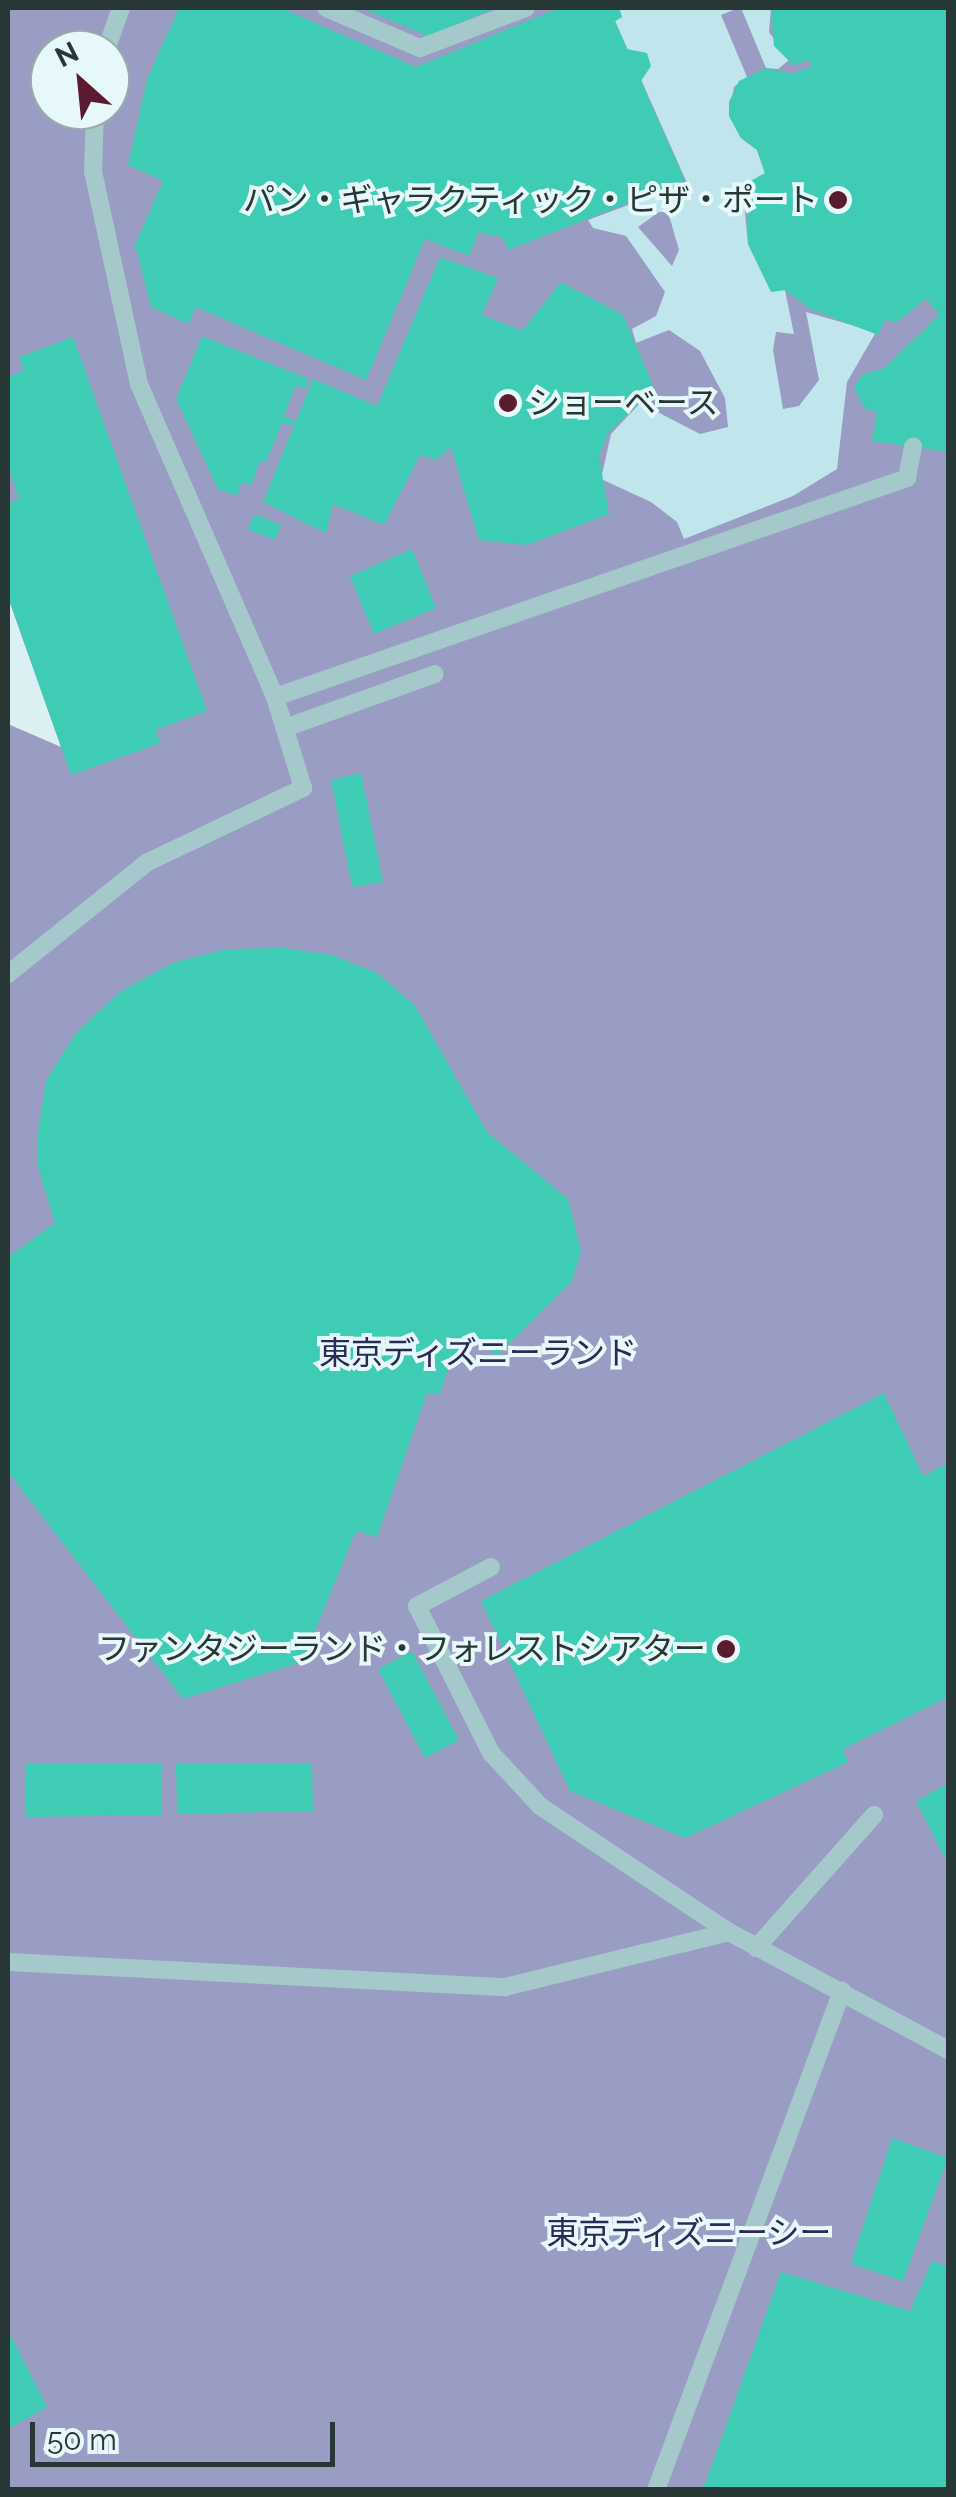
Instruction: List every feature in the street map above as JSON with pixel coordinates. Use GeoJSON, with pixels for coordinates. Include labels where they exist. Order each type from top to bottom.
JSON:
{"type":"FeatureCollection","features":[{"type":"Feature","properties":{"kind":"lane"},"geometry":{"type":"LineString","coordinates":[[326,8],[420,48],[526,8]]}},
{"type":"Feature","properties":{"kind":"lane"},"geometry":{"type":"LineString","coordinates":[[8,974],[148,862],[302,788],[274,697],[139,384],[112,286],[93,172],[94,130]]}},
{"type":"Feature","properties":{"kind":"lane"},"geometry":{"type":"LineString","coordinates":[[274,697],[907,478],[912,447]]}},
{"type":"Feature","properties":{"kind":"lane"},"geometry":{"type":"LineString","coordinates":[[285,728],[436,674]]}},
{"type":"Feature","properties":{"kind":"lane"},"geometry":{"type":"LineString","coordinates":[[491,1567],[417,1606],[491,1752],[540,1806],[597,1850],[756,1948],[948,2050]]}},
{"type":"Feature","properties":{"kind":"lane"},"geometry":{"type":"LineString","coordinates":[[756,1948],[874,1815]]}},
{"type":"Feature","properties":{"kind":"lane"},"geometry":{"type":"LineString","coordinates":[[8,1962],[505,1987],[730,1932]]}},
{"type":"Feature","properties":{"kind":"lane"},"geometry":{"type":"LineString","coordinates":[[656,2490],[842,1991]]}},
{"type":"Feature","properties":{"kind":"green space","name":"東京ディズニーランド"},"geometry":{"type":"Polygon","coordinates":[[[8,8],[948,8],[948,2489],[8,2489],[8,724],[61,747],[8,597],[8,8]]]}},
{"type":"Feature","properties":{"kind":"shaded area"},"geometry":{"type":"Polygon","coordinates":[[[619,8],[738,8],[721,15],[747,77],[734,87],[729,116],[741,138],[757,150],[765,173],[745,212],[748,244],[771,291],[785,290],[794,334],[776,332],[773,350],[783,409],[799,406],[819,380],[806,312],[876,332],[847,382],[837,469],[793,496],[684,539],[677,522],[651,502],[601,479],[611,434],[640,403],[700,434],[728,427],[725,398],[700,351],[669,330],[636,343],[632,329],[656,316],[665,292],[626,236],[593,228],[588,220],[687,183],[615,21],[622,17],[619,8]],[[659,212],[638,227],[672,266],[679,250],[668,212],[659,212]]]}},
{"type":"Feature","properties":{"kind":"shaded area"},"geometry":{"type":"Polygon","coordinates":[[[741,8],[771,8],[769,32],[789,60],[778,69],[766,68],[741,8]]]}},
{"type":"Feature","properties":{"kind":"building"},"geometry":{"type":"Polygon","coordinates":[[[179,8],[281,8],[416,67],[559,8],[619,8],[622,17],[615,21],[627,49],[647,53],[651,66],[641,81],[685,181],[508,250],[502,237],[478,233],[469,256],[425,239],[366,380],[196,307],[188,324],[151,307],[135,245],[163,181],[128,165],[147,79],[179,8]]]}},
{"type":"Feature","properties":{"kind":"building"},"geometry":{"type":"Polygon","coordinates":[[[361,8],[495,8],[428,36],[361,8]]]}},
{"type":"Feature","properties":{"kind":"building"},"geometry":{"type":"Polygon","coordinates":[[[771,8],[948,8],[948,452],[872,441],[877,412],[865,409],[854,388],[863,374],[883,369],[939,315],[926,299],[897,322],[885,320],[878,335],[810,309],[785,290],[771,292],[748,244],[747,183],[765,173],[757,150],[741,138],[729,116],[729,102],[739,81],[766,68],[792,74],[812,66],[808,60],[794,66],[774,46],[771,8]]]}},
{"type":"Feature","properties":{"kind":"building","name":"ショーベース"},"geometry":{"type":"Polygon","coordinates":[[[440,257],[498,278],[482,315],[522,331],[561,282],[623,315],[654,388],[608,433],[599,456],[609,514],[527,545],[479,540],[451,447],[436,460],[420,455],[384,525],[333,504],[326,533],[263,502],[313,379],[377,406],[440,257]]]}},
{"type":"Feature","properties":{"kind":"building"},"geometry":{"type":"Polygon","coordinates":[[[202,336],[309,379],[306,389],[295,386],[284,416],[294,420],[292,426],[282,423],[266,462],[260,461],[251,485],[241,483],[237,496],[218,489],[176,399],[202,336]]]}},
{"type":"Feature","properties":{"kind":"building"},"geometry":{"type":"Polygon","coordinates":[[[73,337],[207,711],[155,730],[161,743],[71,775],[8,597],[8,503],[19,499],[8,464],[8,377],[24,371],[19,357],[73,337]]]}},
{"type":"Feature","properties":{"kind":"building"},"geometry":{"type":"Polygon","coordinates":[[[255,514],[281,525],[275,540],[247,529],[255,514]]]}},
{"type":"Feature","properties":{"kind":"building"},"geometry":{"type":"Polygon","coordinates":[[[412,549],[436,608],[374,634],[350,576],[412,549]]]}},
{"type":"Feature","properties":{"kind":"building"},"geometry":{"type":"Polygon","coordinates":[[[361,773],[383,882],[352,887],[331,780],[361,773]]]}},
{"type":"Feature","properties":{"kind":"building"},"geometry":{"type":"Polygon","coordinates":[[[285,948],[332,955],[379,974],[415,1006],[487,1132],[568,1199],[581,1251],[572,1281],[497,1356],[475,1336],[466,1355],[454,1353],[439,1395],[427,1393],[377,1537],[356,1531],[302,1662],[183,1699],[8,1472],[8,1257],[55,1223],[37,1164],[38,1132],[46,1081],[75,1034],[121,991],[175,962],[227,949],[285,948]]]}},
{"type":"Feature","properties":{"kind":"building","name":"ファンタジーランド・フォレストシアター"},"geometry":{"type":"Polygon","coordinates":[[[884,1393],[923,1476],[948,1463],[948,1697],[843,1749],[848,1762],[685,1838],[570,1791],[481,1601],[884,1393]]]}},
{"type":"Feature","properties":{"kind":"building"},"geometry":{"type":"Polygon","coordinates":[[[412,1651],[459,1740],[425,1758],[378,1669],[412,1651]]]}},
{"type":"Feature","properties":{"kind":"building"},"geometry":{"type":"Polygon","coordinates":[[[176,1763],[312,1763],[313,1811],[177,1814],[176,1763]]]}},
{"type":"Feature","properties":{"kind":"building"},"geometry":{"type":"Polygon","coordinates":[[[26,1764],[162,1764],[162,1815],[25,1817],[26,1764]]]}},
{"type":"Feature","properties":{"kind":"building"},"geometry":{"type":"Polygon","coordinates":[[[948,1783],[948,1864],[916,1801],[948,1783]]]}},
{"type":"Feature","properties":{"kind":"building"},"geometry":{"type":"Polygon","coordinates":[[[892,2138],[948,2158],[903,2281],[851,2264],[892,2138]]]}},
{"type":"Feature","properties":{"kind":"building"},"geometry":{"type":"Polygon","coordinates":[[[932,2261],[948,2266],[948,2490],[703,2490],[781,2272],[910,2311],[932,2261]]]}},
{"type":"Feature","properties":{"kind":"building"},"geometry":{"type":"Polygon","coordinates":[[[8,2330],[47,2407],[8,2429],[8,2330]]]}},
{"type":"Feature","properties":{"kind":"place","name":"パン・ギャラクティック・ピザ・ポート"},"geometry":{"type":"Point","coordinates":[838,200]}},
{"type":"Feature","properties":{"kind":"place","name":"ショーベース"},"geometry":{"type":"Point","coordinates":[508,403]}},
{"type":"Feature","properties":{"kind":"place","name":"ファンタジーランド・フォレストシアター"},"geometry":{"type":"Point","coordinates":[726,1649]}},
{"type":"Feature","properties":{"kind":"park label","name":"東京ディズニーシー"},"geometry":{"type":"Point","coordinates":[689,2233]}}]}
